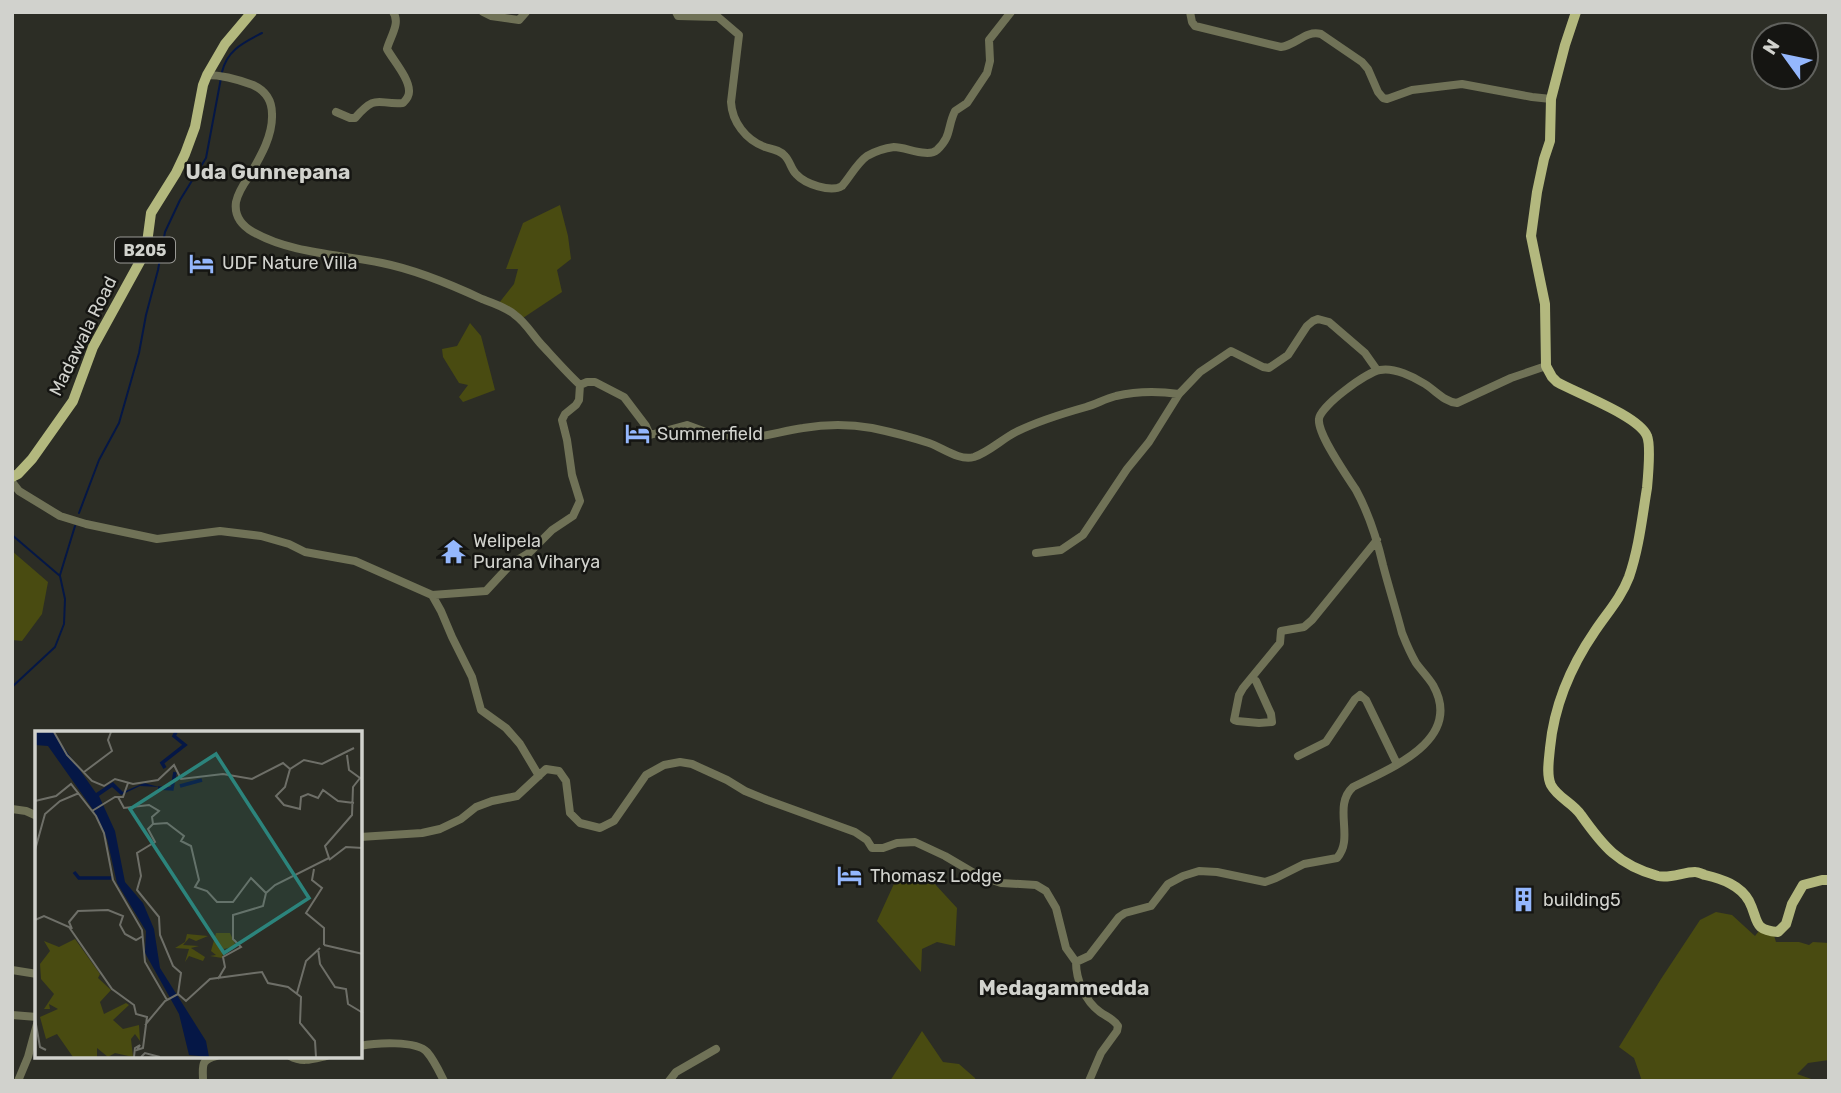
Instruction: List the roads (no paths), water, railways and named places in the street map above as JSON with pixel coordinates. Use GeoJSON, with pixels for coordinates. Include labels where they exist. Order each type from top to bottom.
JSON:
{"type":"FeatureCollection","features":[{"type":"Feature","properties":{"kind":"main road","name":"Madawala Road"},"geometry":{"type":"LineString","coordinates":[[12,477],[32,459],[72,401],[93,347],[136,270],[147,243],[150,213],[181,165],[198,116],[203,85],[212,75],[225,44],[251,12]]}},
{"type":"Feature","properties":{"kind":"main road"},"geometry":{"type":"LineString","coordinates":[[1576,12],[1551,99],[1550,141],[1537,191],[1531,236],[1545,304],[1546,366],[1557,382],[1614,410],[1637,425],[1647,435],[1649,468],[1640,538],[1629,577],[1618,600],[1594,632],[1573,668],[1557,708],[1548,768],[1550,784],[1558,794],[1577,808],[1601,844],[1624,862],[1661,877],[1695,872],[1721,878],[1737,887],[1749,900],[1756,924],[1765,931],[1778,932],[1786,924],[1792,904],[1803,886],[1829,880]]}},
{"type":"Feature","properties":{"kind":"street"},"geometry":{"type":"LineString","coordinates":[[336,111],[355,118],[374,102],[403,103],[408,98],[410,92],[402,70],[387,49],[397,22],[397,16],[393,12]]}},
{"type":"Feature","properties":{"kind":"street"},"geometry":{"type":"LineString","coordinates":[[484,12],[491,16],[519,20],[526,12]]}},
{"type":"Feature","properties":{"kind":"street"},"geometry":{"type":"LineString","coordinates":[[676,12],[678,16],[718,17],[739,35],[731,102],[736,122],[752,141],[780,151],[786,156],[794,173],[801,179],[833,189],[842,186],[867,156],[881,150],[893,147],[928,154],[935,152],[947,138],[955,111],[967,103],[981,83],[990,65],[989,40],[1012,12]]}},
{"type":"Feature","properties":{"kind":"street"},"geometry":{"type":"LineString","coordinates":[[1190,12],[1195,26],[1281,47],[1317,32],[1362,62],[1378,92],[1387,99],[1412,90],[1462,84],[1551,99]]}},
{"type":"Feature","properties":{"kind":"street"},"geometry":{"type":"LineString","coordinates":[[12,482],[19,491],[60,516],[86,524],[157,540],[219,531],[261,536],[305,552],[355,561],[432,595],[486,591],[511,564],[529,553],[552,530],[573,516],[580,501],[572,475],[568,440],[562,420],[579,400],[580,385],[521,320],[506,309],[402,268],[284,244],[245,226],[237,215],[237,201],[268,138],[272,108],[270,100],[260,88],[227,76],[212,75]]}},
{"type":"Feature","properties":{"kind":"street"},"geometry":{"type":"LineString","coordinates":[[1036,554],[1061,550],[1083,535],[1127,469],[1149,442],[1179,394],[1200,372],[1228,352],[1234,352],[1269,368],[1287,355],[1307,327],[1318,318],[1329,322],[1365,353],[1377,370]]}},
{"type":"Feature","properties":{"kind":"street"},"geometry":{"type":"LineString","coordinates":[[1076,962],[1089,956],[1119,917],[1151,906],[1168,884],[1182,876],[1209,871],[1265,882],[1304,864],[1338,859],[1344,845],[1345,795],[1353,786],[1409,758],[1436,730],[1440,711],[1437,695],[1402,633],[1377,540],[1357,493],[1330,449],[1319,425],[1323,410],[1353,385],[1377,370],[1389,370],[1415,379],[1449,401],[1457,403],[1511,378],[1546,366]]}},
{"type":"Feature","properties":{"kind":"street"},"geometry":{"type":"LineString","coordinates":[[580,385],[595,382],[624,397],[650,435],[687,425],[714,435],[720,433],[743,439],[828,425],[859,427],[931,444],[968,458],[979,455],[1038,422],[1115,396],[1153,391],[1179,394]]}},
{"type":"Feature","properties":{"kind":"street"},"geometry":{"type":"LineString","coordinates":[[1256,681],[1272,722],[1234,720],[1242,688],[1280,643],[1281,631],[1304,627],[1312,620],[1377,540]]}},
{"type":"Feature","properties":{"kind":"street"},"geometry":{"type":"LineString","coordinates":[[432,595],[472,677],[481,710],[506,728],[539,776]]}},
{"type":"Feature","properties":{"kind":"street"},"geometry":{"type":"LineString","coordinates":[[1298,755],[1326,742],[1360,695],[1366,700],[1396,764]]}},
{"type":"Feature","properties":{"kind":"street"},"geometry":{"type":"LineString","coordinates":[[362,837],[422,834],[440,828],[461,819],[476,807],[517,796],[547,769],[559,771],[566,781],[570,813],[580,823],[600,828],[614,821],[646,775],[664,765],[681,762],[692,764],[756,795],[855,832],[867,840],[872,848],[915,842],[979,876],[1001,883],[1036,885],[1046,891],[1056,908],[1066,948],[1076,962],[1076,972],[1084,995],[1095,1008],[1118,1026],[1101,1053],[1089,1081]]}},
{"type":"Feature","properties":{"kind":"street"},"geometry":{"type":"LineString","coordinates":[[12,809],[35,815]]}},
{"type":"Feature","properties":{"kind":"street"},"geometry":{"type":"LineString","coordinates":[[12,970],[35,974]]}},
{"type":"Feature","properties":{"kind":"street"},"geometry":{"type":"LineString","coordinates":[[12,1015],[35,1017]]}},
{"type":"Feature","properties":{"kind":"street"},"geometry":{"type":"LineString","coordinates":[[18,1081],[35,1031]]}},
{"type":"Feature","properties":{"kind":"street"},"geometry":{"type":"LineString","coordinates":[[362,1046],[419,1046],[426,1051],[444,1081]]}},
{"type":"Feature","properties":{"kind":"street"},"geometry":{"type":"LineString","coordinates":[[669,1081],[676,1072],[716,1049]]}},
{"type":"Feature","properties":{"kind":"street"},"geometry":{"type":"LineString","coordinates":[[203,1081],[204,1063],[210,1058]]}},
{"type":"Feature","properties":{"kind":"street"},"geometry":{"type":"LineString","coordinates":[[294,1058],[307,1061],[318,1058]]}},
{"type":"Feature","properties":{"kind":"waterway"},"geometry":{"type":"LineString","coordinates":[[222,72],[232,53],[262,33]]}},
{"type":"Feature","properties":{"kind":"waterway"},"geometry":{"type":"LineString","coordinates":[[79,513],[99,460],[119,423],[139,353],[165,232],[180,200],[206,158],[221,78]]}},
{"type":"Feature","properties":{"kind":"waterway"},"geometry":{"type":"LineString","coordinates":[[60,575],[75,526]]}},
{"type":"Feature","properties":{"kind":"waterway"},"geometry":{"type":"LineString","coordinates":[[12,535],[60,576],[65,599],[64,624],[55,647],[12,687]]}},
{"type":"Feature","properties":{"kind":"place","name":"UDF Nature Villa"},"geometry":{"type":"Point","coordinates":[202,263]}},
{"type":"Feature","properties":{"kind":"place","name":"Summerfield"},"geometry":{"type":"Point","coordinates":[637,434]}},
{"type":"Feature","properties":{"kind":"place","name":"Welipela Purana Viharya"},"geometry":{"type":"Point","coordinates":[453,551]}},
{"type":"Feature","properties":{"kind":"place","name":"Thomasz Lodge"},"geometry":{"type":"Point","coordinates":[850,876]}},
{"type":"Feature","properties":{"kind":"place","name":"building5"},"geometry":{"type":"Point","coordinates":[1523,900]}},
{"type":"Feature","properties":{"kind":"district","name":"Uda Gunnepana"},"geometry":{"type":"Point","coordinates":[268,171]}},
{"type":"Feature","properties":{"kind":"district","name":"Medagammedda"},"geometry":{"type":"Point","coordinates":[1064,987]}}]}
